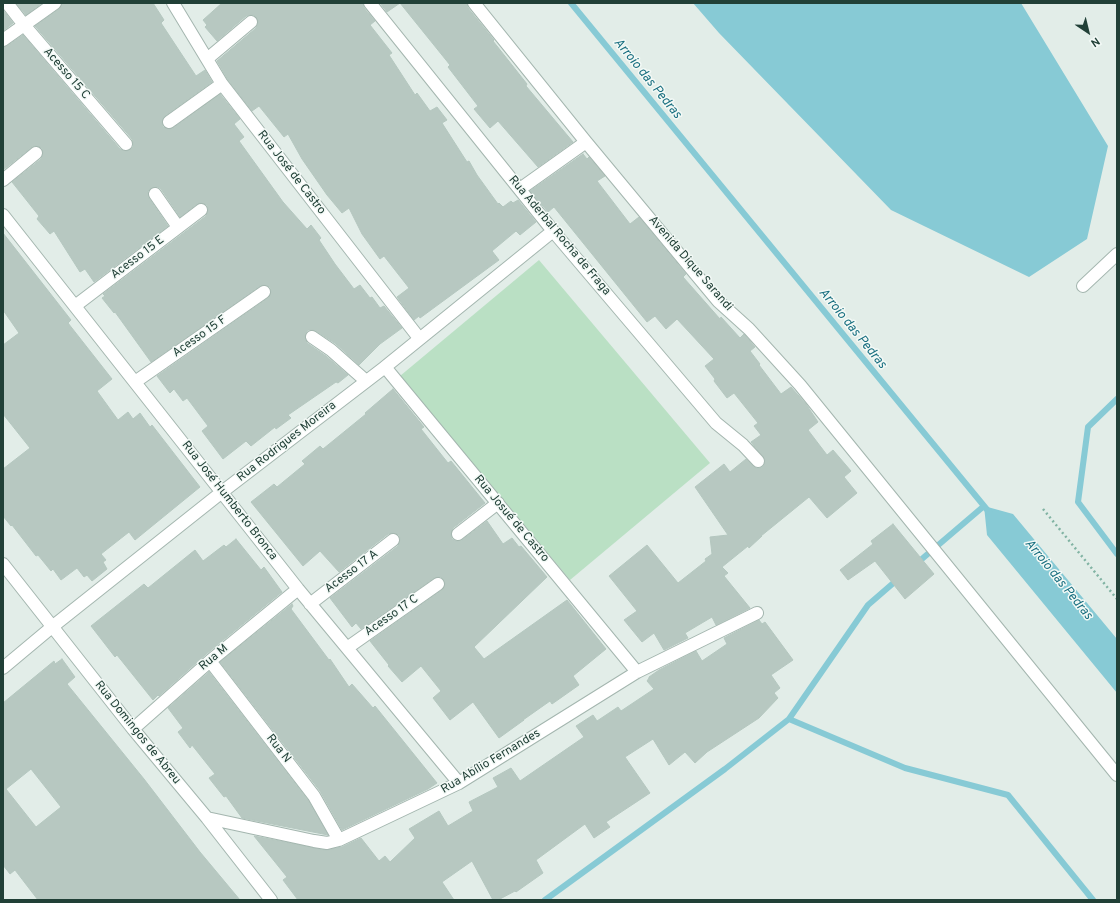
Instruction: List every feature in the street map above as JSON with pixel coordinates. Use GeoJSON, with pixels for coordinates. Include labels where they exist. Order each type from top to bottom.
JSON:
{"type":"FeatureCollection","features":[{"type":"Feature","properties":{"kind":"street","name":"Acesso 15 C"},"geometry":{"type":"LineString","coordinates":[[7,3],[126,144]]}},
{"type":"Feature","properties":{"kind":"street"},"geometry":{"type":"LineString","coordinates":[[3,40],[55,3]]}},
{"type":"Feature","properties":{"kind":"street","name":"Rua José de Castro"},"geometry":{"type":"LineString","coordinates":[[172,3],[222,84],[419,338]]}},
{"type":"Feature","properties":{"kind":"street","name":"Rua Aderbal Rocha de Fraga"},"geometry":{"type":"LineString","coordinates":[[370,3],[553,231],[716,423],[743,445],[758,461]]}},
{"type":"Feature","properties":{"kind":"street","name":"Avenida Dique Sarandi"},"geometry":{"type":"LineString","coordinates":[[474,3],[586,142],[718,301],[750,329],[800,384],[1117,775]]}},
{"type":"Feature","properties":{"kind":"street"},"geometry":{"type":"LineString","coordinates":[[207,59],[251,22]]}},
{"type":"Feature","properties":{"kind":"street"},"geometry":{"type":"LineString","coordinates":[[168,122],[222,84]]}},
{"type":"Feature","properties":{"kind":"street"},"geometry":{"type":"LineString","coordinates":[[520,189],[586,142]]}},
{"type":"Feature","properties":{"kind":"street"},"geometry":{"type":"LineString","coordinates":[[3,180],[36,153]]}},
{"type":"Feature","properties":{"kind":"street"},"geometry":{"type":"LineString","coordinates":[[154,194],[178,227]]}},
{"type":"Feature","properties":{"kind":"street","name":"Acesso 15 E"},"geometry":{"type":"LineString","coordinates":[[75,306],[201,210]]}},
{"type":"Feature","properties":{"kind":"street","name":"Rua José Humberto Bronca"},"geometry":{"type":"LineString","coordinates":[[3,215],[310,604],[460,783]]}},
{"type":"Feature","properties":{"kind":"street","name":"Rua Rodrigues Moreira"},"geometry":{"type":"LineString","coordinates":[[3,668],[52,627],[222,492],[385,367],[553,231]]}},
{"type":"Feature","properties":{"kind":"street"},"geometry":{"type":"LineString","coordinates":[[1083,286],[1117,254]]}},
{"type":"Feature","properties":{"kind":"street","name":"Acesso 15 F"},"geometry":{"type":"LineString","coordinates":[[135,382],[264,292]]}},
{"type":"Feature","properties":{"kind":"street"},"geometry":{"type":"LineString","coordinates":[[312,336],[332,350],[366,381]]}},
{"type":"Feature","properties":{"kind":"street","name":"Rua Josué de Castro"},"geometry":{"type":"LineString","coordinates":[[385,367],[637,672]]}},
{"type":"Feature","properties":{"kind":"street"},"geometry":{"type":"LineString","coordinates":[[458,534],[498,504]]}},
{"type":"Feature","properties":{"kind":"street","name":"Acesso 17 A"},"geometry":{"type":"LineString","coordinates":[[310,604],[393,540]]}},
{"type":"Feature","properties":{"kind":"street","name":"Rua Domingos de Abreu"},"geometry":{"type":"LineString","coordinates":[[3,564],[133,729],[207,818],[271,900]]}},
{"type":"Feature","properties":{"kind":"street","name":"Acesso 17 C"},"geometry":{"type":"LineString","coordinates":[[347,648],[438,584]]}},
{"type":"Feature","properties":{"kind":"street","name":"Rua M"},"geometry":{"type":"LineString","coordinates":[[133,729],[210,661],[298,588]]}},
{"type":"Feature","properties":{"kind":"street","name":"Rua Abílio Fernandes"},"geometry":{"type":"LineString","coordinates":[[207,818],[314,841],[327,843],[339,840],[460,783],[637,672],[757,613]]}},
{"type":"Feature","properties":{"kind":"street","name":"Rua N"},"geometry":{"type":"LineString","coordinates":[[210,661],[314,796],[339,840]]}},
{"type":"Feature","properties":{"kind":"path"},"geometry":{"type":"LineString","coordinates":[[1043,509],[1117,599]]}},
{"type":"Feature","properties":{"kind":"green space"},"geometry":{"type":"Polygon","coordinates":[[[539,260],[710,463],[570,580],[400,376],[539,260]]]}},
{"type":"Feature","properties":{"kind":"water"},"geometry":{"type":"Polygon","coordinates":[[[693,3],[1021,3],[1108,146],[1087,239],[1029,277],[891,210],[719,33],[693,3]]]}},
{"type":"Feature","properties":{"kind":"water","name":"Arroio das Pedras"},"geometry":{"type":"Polygon","coordinates":[[[984,506],[1013,514],[1117,639],[1117,693],[987,535],[984,506]]]}},
{"type":"Feature","properties":{"kind":"building"},"geometry":{"type":"Polygon","coordinates":[[[16,3],[42,3],[26,15],[16,3]]]}},
{"type":"Feature","properties":{"kind":"building"},"geometry":{"type":"Polygon","coordinates":[[[62,3],[153,3],[164,20],[161,23],[196,76],[205,70],[212,82],[165,116],[162,122],[163,127],[169,129],[173,128],[220,94],[240,119],[234,124],[244,137],[239,141],[283,202],[307,229],[311,225],[321,238],[319,240],[335,264],[354,289],[360,285],[380,308],[384,306],[402,328],[380,344],[359,365],[336,344],[316,331],[308,330],[305,337],[307,343],[326,356],[348,375],[288,415],[291,418],[276,429],[275,427],[251,446],[246,441],[223,459],[202,431],[208,426],[187,398],[183,401],[174,389],[170,393],[157,376],[268,298],[271,292],[270,287],[264,285],[260,286],[151,362],[115,312],[114,313],[102,298],[105,296],[103,294],[206,216],[208,209],[207,205],[200,203],[197,204],[180,217],[161,189],[158,187],[151,188],[148,191],[149,198],[168,226],[94,282],[85,269],[80,272],[54,231],[50,234],[37,219],[39,216],[12,182],[41,159],[43,152],[42,148],[35,146],[32,147],[3,170],[3,47],[7,46],[23,35],[120,149],[127,151],[133,147],[132,139],[35,26],[59,9],[62,3]]]}},
{"type":"Feature","properties":{"kind":"building"},"geometry":{"type":"Polygon","coordinates":[[[222,3],[363,3],[364,8],[375,21],[370,25],[392,53],[389,55],[415,95],[417,93],[430,111],[437,107],[447,120],[442,123],[467,162],[469,161],[498,204],[499,203],[503,207],[511,201],[513,203],[518,200],[536,222],[520,235],[516,231],[492,251],[499,260],[420,318],[419,316],[414,320],[397,297],[409,288],[384,256],[380,259],[362,234],[349,208],[342,213],[327,195],[302,159],[288,134],[284,137],[259,106],[252,111],[228,80],[217,61],[256,28],[258,21],[254,15],[246,16],[217,41],[205,27],[207,25],[203,20],[222,3]]]}},
{"type":"Feature","properties":{"kind":"building"},"geometry":{"type":"Polygon","coordinates":[[[380,3],[400,3],[387,12],[380,3]]]}},
{"type":"Feature","properties":{"kind":"building"},"geometry":{"type":"Polygon","coordinates":[[[400,3],[467,3],[468,8],[527,84],[526,86],[573,142],[538,167],[498,121],[490,128],[474,109],[478,106],[448,67],[450,65],[400,3]]]}},
{"type":"Feature","properties":{"kind":"building"},"geometry":{"type":"Polygon","coordinates":[[[3,10],[13,23],[3,31],[3,10]]]}},
{"type":"Feature","properties":{"kind":"building"},"geometry":{"type":"Polygon","coordinates":[[[583,154],[587,159],[589,157],[605,176],[597,181],[630,224],[639,217],[686,274],[683,277],[720,319],[721,317],[740,338],[744,334],[755,347],[750,351],[781,394],[791,387],[806,404],[818,422],[808,430],[827,455],[833,450],[851,471],[844,477],[857,493],[827,518],[809,497],[761,536],[749,548],[748,546],[722,567],[728,573],[724,576],[750,608],[716,625],[712,617],[685,633],[688,638],[664,650],[654,633],[642,642],[624,620],[637,611],[609,576],[647,545],[678,583],[706,561],[705,559],[712,554],[710,537],[728,535],[695,487],[724,464],[730,472],[746,459],[756,468],[763,466],[765,460],[751,442],[761,435],[754,426],[758,423],[734,393],[727,398],[714,381],[715,379],[705,366],[714,359],[677,319],[666,329],[655,316],[647,322],[554,207],[548,212],[530,191],[583,154]]]}},
{"type":"Feature","properties":{"kind":"building"},"geometry":{"type":"Polygon","coordinates":[[[3,233],[71,320],[68,323],[112,379],[97,391],[118,420],[128,412],[133,419],[140,413],[150,427],[152,425],[200,487],[135,540],[129,532],[101,554],[106,560],[103,562],[107,569],[92,581],[87,575],[84,577],[77,568],[61,580],[53,569],[51,571],[38,555],[36,556],[12,525],[11,526],[3,516],[3,469],[30,448],[3,414],[3,345],[19,333],[3,310],[3,233]]]}},
{"type":"Feature","properties":{"kind":"building"},"geometry":{"type":"Polygon","coordinates":[[[393,389],[424,427],[421,429],[448,463],[451,461],[485,503],[453,528],[451,535],[452,539],[456,541],[462,540],[487,521],[503,544],[512,538],[519,547],[521,546],[547,577],[474,647],[484,659],[567,600],[606,649],[573,676],[579,685],[552,704],[550,701],[499,738],[473,702],[450,720],[433,698],[441,691],[421,666],[402,682],[370,641],[442,590],[445,584],[441,577],[434,578],[361,629],[356,623],[352,627],[330,598],[398,546],[400,539],[399,535],[392,533],[388,534],[339,572],[320,551],[303,566],[251,502],[274,484],[277,487],[305,464],[302,461],[320,446],[323,449],[366,414],[365,413],[393,389]]]}},
{"type":"Feature","properties":{"kind":"building"},"geometry":{"type":"Polygon","coordinates":[[[893,524],[934,574],[905,599],[875,561],[848,580],[840,570],[873,544],[871,541],[893,524]]]}},
{"type":"Feature","properties":{"kind":"building"},"geometry":{"type":"Polygon","coordinates":[[[236,539],[261,570],[264,567],[282,592],[153,700],[117,655],[115,657],[91,626],[144,584],[148,588],[195,550],[203,561],[224,545],[226,547],[236,539]]]}},
{"type":"Feature","properties":{"kind":"building"},"geometry":{"type":"Polygon","coordinates":[[[292,604],[293,606],[291,609],[329,660],[330,659],[349,687],[352,684],[373,708],[375,706],[437,783],[428,789],[342,830],[320,791],[220,662],[292,604]]]}},
{"type":"Feature","properties":{"kind":"building"},"geometry":{"type":"Polygon","coordinates":[[[759,620],[762,624],[765,622],[793,660],[771,675],[780,688],[774,693],[778,698],[759,718],[707,752],[695,763],[685,752],[669,765],[653,739],[625,757],[650,793],[606,822],[610,827],[594,838],[585,824],[536,860],[543,873],[516,892],[515,891],[498,900],[493,900],[472,861],[442,882],[454,900],[298,900],[283,880],[287,877],[254,836],[326,850],[342,847],[361,838],[379,861],[385,856],[390,862],[415,838],[409,829],[439,811],[448,826],[473,811],[469,802],[498,787],[493,778],[511,768],[520,781],[584,737],[576,726],[593,715],[597,721],[618,707],[621,711],[654,689],[647,681],[649,677],[659,670],[696,651],[702,661],[727,644],[724,638],[759,620]]]}},
{"type":"Feature","properties":{"kind":"building"},"geometry":{"type":"Polygon","coordinates":[[[62,659],[75,677],[67,684],[144,779],[200,852],[240,900],[38,900],[15,870],[10,874],[3,865],[3,703],[54,661],[55,664],[62,659]],[[31,769],[6,789],[36,827],[61,807],[31,769]]]}},
{"type":"Feature","properties":{"kind":"building"},"geometry":{"type":"Polygon","coordinates":[[[209,672],[308,800],[328,835],[242,818],[226,796],[224,797],[209,778],[215,774],[192,745],[190,748],[178,732],[183,728],[168,708],[209,672]]]}},
{"type":"Feature","properties":{"kind":"waterway","name":"Arroio das Pedras"},"geometry":{"type":"LineString","coordinates":[[571,3],[989,512]]}},
{"type":"Feature","properties":{"kind":"waterway"},"geometry":{"type":"LineString","coordinates":[[1117,399],[1088,427],[1078,502],[1117,554]]}},
{"type":"Feature","properties":{"kind":"waterway"},"geometry":{"type":"LineString","coordinates":[[916,564],[984,506]]}},
{"type":"Feature","properties":{"kind":"waterway"},"geometry":{"type":"LineString","coordinates":[[545,900],[725,769],[789,719],[868,605],[898,579]]}},
{"type":"Feature","properties":{"kind":"waterway"},"geometry":{"type":"LineString","coordinates":[[789,719],[905,768],[1008,795],[1093,900]]}}]}
